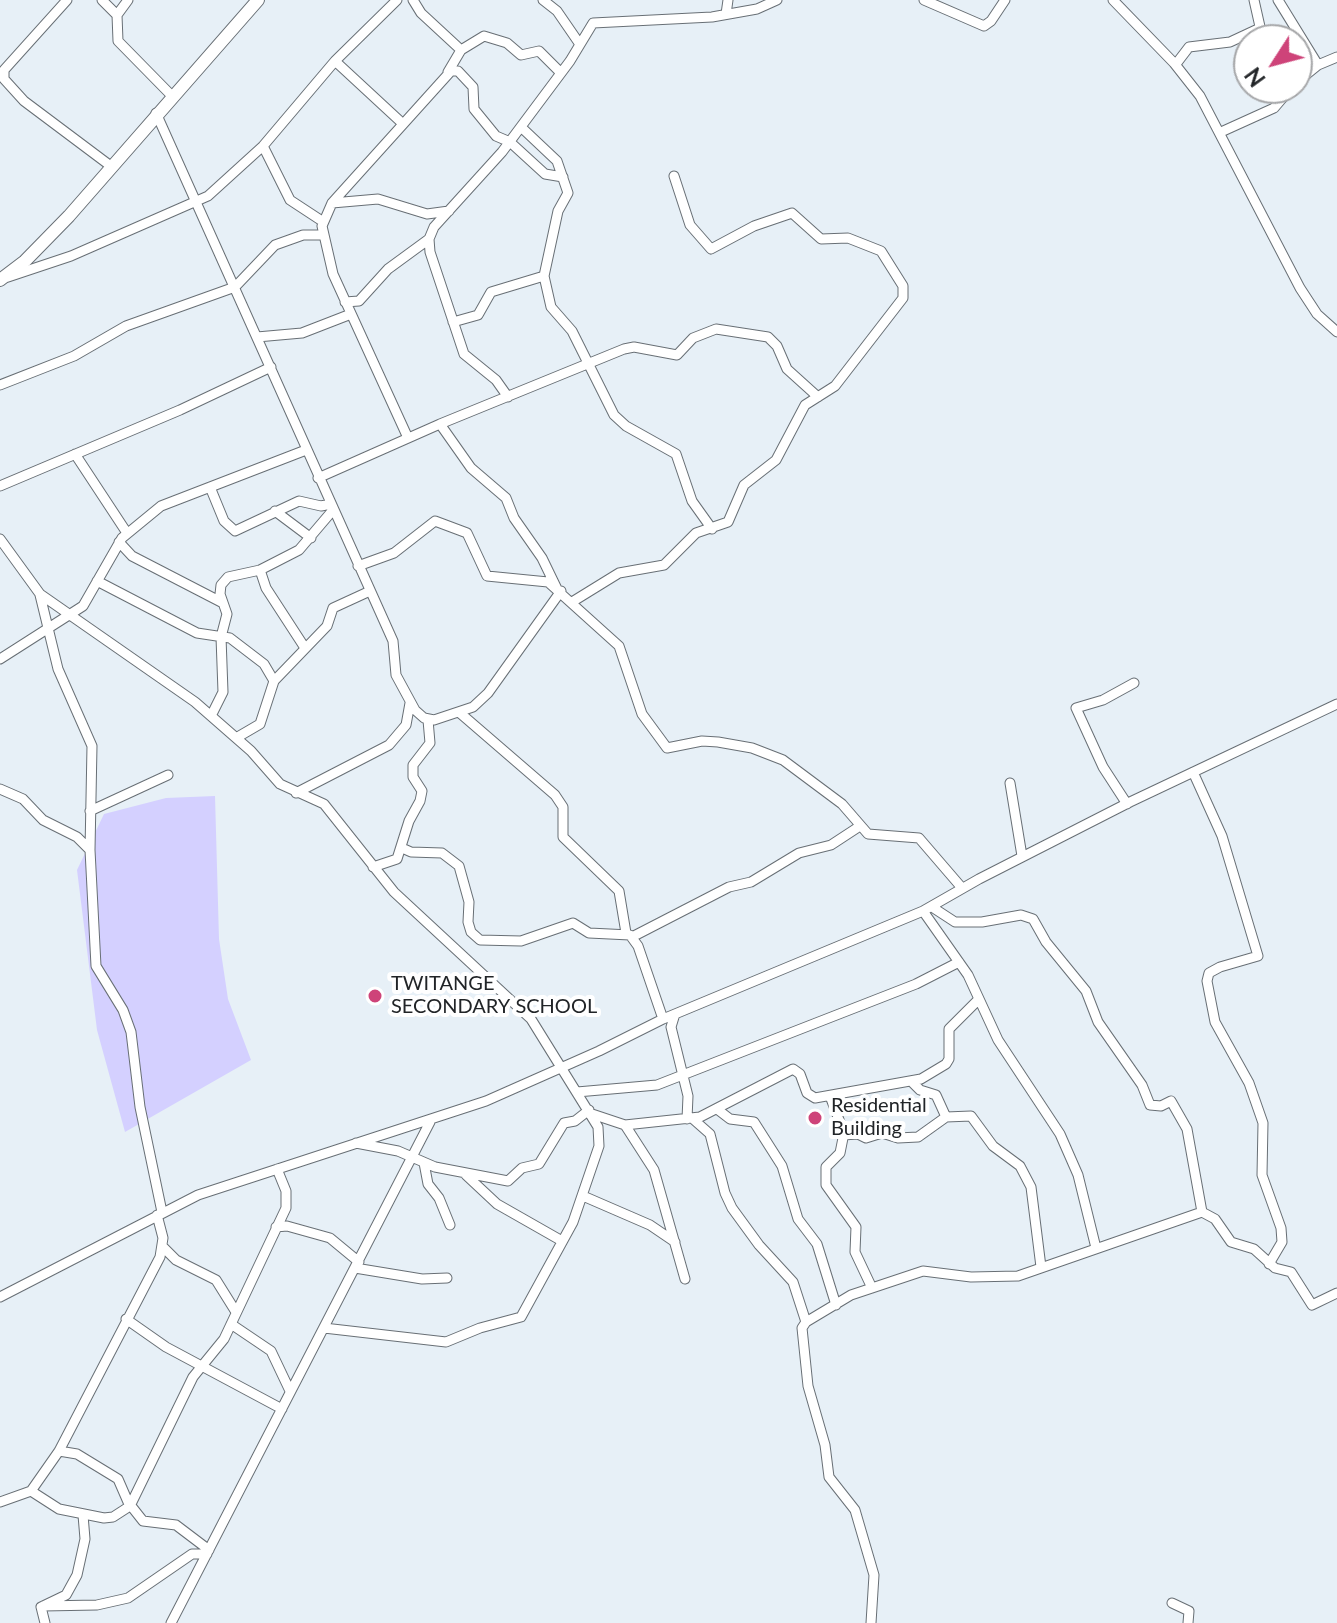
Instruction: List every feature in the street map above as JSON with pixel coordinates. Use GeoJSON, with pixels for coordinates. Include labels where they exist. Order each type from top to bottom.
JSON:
{"type":"FeatureCollection","features":[{"type":"Feature","properties":{"kind":"street"},"geometry":{"type":"LineString","coordinates":[[67,0],[4,70],[4,79],[24,101],[112,167]]}},
{"type":"Feature","properties":{"kind":"street"},"geometry":{"type":"LineString","coordinates":[[102,0],[117,15]]}},
{"type":"Feature","properties":{"kind":"street"},"geometry":{"type":"LineString","coordinates":[[128,0],[117,15],[118,41],[172,96]]}},
{"type":"Feature","properties":{"kind":"street"},"geometry":{"type":"LineString","coordinates":[[2,275],[71,256],[197,204],[263,146],[335,61],[397,0]]}},
{"type":"Feature","properties":{"kind":"street"},"geometry":{"type":"LineString","coordinates":[[413,0],[421,13],[461,50]]}},
{"type":"Feature","properties":{"kind":"street"},"geometry":{"type":"LineString","coordinates":[[543,0],[557,11],[579,43]]}},
{"type":"Feature","properties":{"kind":"street"},"geometry":{"type":"LineString","coordinates":[[726,14],[728,0]]}},
{"type":"Feature","properties":{"kind":"street"},"geometry":{"type":"LineString","coordinates":[[345,302],[359,301],[388,269],[429,239],[449,211],[510,142],[561,73],[587,29],[598,21],[726,14],[757,9],[777,0]]}},
{"type":"Feature","properties":{"kind":"street"},"geometry":{"type":"LineString","coordinates":[[924,0],[984,26],[1005,0]]}},
{"type":"Feature","properties":{"kind":"street"},"geometry":{"type":"LineString","coordinates":[[1113,0],[1176,64],[1221,132],[1300,288],[1317,314],[1337,332]]}},
{"type":"Feature","properties":{"kind":"street"},"geometry":{"type":"LineString","coordinates":[[1254,0],[1259,24]]}},
{"type":"Feature","properties":{"kind":"street"},"geometry":{"type":"LineString","coordinates":[[1278,0],[1318,65]]}},
{"type":"Feature","properties":{"kind":"street"},"geometry":{"type":"LineString","coordinates":[[2,275],[69,216],[253,3]]}},
{"type":"Feature","properties":{"kind":"street"},"geometry":{"type":"LineString","coordinates":[[408,438],[333,274],[322,221],[332,203],[448,72],[461,50],[484,36],[507,43],[521,55],[539,51],[561,73]]}},
{"type":"Feature","properties":{"kind":"street"},"geometry":{"type":"LineString","coordinates":[[1176,64],[1189,47],[1233,41]]}},
{"type":"Feature","properties":{"kind":"street"},"geometry":{"type":"LineString","coordinates":[[1313,69],[1337,57]]}},
{"type":"Feature","properties":{"kind":"street"},"geometry":{"type":"LineString","coordinates":[[335,61],[402,123]]}},
{"type":"Feature","properties":{"kind":"street"},"geometry":{"type":"LineString","coordinates":[[448,72],[463,75],[473,87],[476,111],[496,136],[510,142],[545,174],[563,177]]}},
{"type":"Feature","properties":{"kind":"street"},"geometry":{"type":"LineString","coordinates":[[1221,132],[1259,118],[1277,104]]}},
{"type":"Feature","properties":{"kind":"street"},"geometry":{"type":"LineString","coordinates":[[156,113],[393,641],[395,672],[410,703],[428,720],[430,743],[413,765],[413,777],[422,795],[402,848],[392,862],[373,867]]}},
{"type":"Feature","properties":{"kind":"street"},"geometry":{"type":"LineString","coordinates":[[521,127],[555,158],[568,193],[558,211],[544,276],[551,307],[572,331],[614,415],[635,432],[676,454],[692,501],[712,529]]}},
{"type":"Feature","properties":{"kind":"street"},"geometry":{"type":"LineString","coordinates":[[263,146],[290,200],[322,221]]}},
{"type":"Feature","properties":{"kind":"street"},"geometry":{"type":"LineString","coordinates":[[572,602],[619,573],[664,565],[693,535],[728,522],[744,485],[776,460],[803,408],[835,386],[903,298],[903,286],[875,246],[848,238],[821,239],[792,213],[754,226],[711,249],[690,225],[674,176]]}},
{"type":"Feature","properties":{"kind":"street"},"geometry":{"type":"LineString","coordinates":[[332,203],[378,199],[427,214],[449,211]]}},
{"type":"Feature","properties":{"kind":"street"},"geometry":{"type":"LineString","coordinates":[[0,385],[74,356],[126,326],[235,287],[271,247],[303,235],[324,235]]}},
{"type":"Feature","properties":{"kind":"street"},"geometry":{"type":"LineString","coordinates":[[429,239],[467,359],[496,380],[508,397]]}},
{"type":"Feature","properties":{"kind":"street"},"geometry":{"type":"LineString","coordinates":[[453,322],[478,315],[491,292],[544,276]]}},
{"type":"Feature","properties":{"kind":"street"},"geometry":{"type":"LineString","coordinates":[[257,337],[307,332],[351,314]]}},
{"type":"Feature","properties":{"kind":"street"},"geometry":{"type":"LineString","coordinates":[[318,478],[440,424],[634,347],[677,355],[693,338],[714,330],[757,333],[773,341],[787,369],[818,397]]}},
{"type":"Feature","properties":{"kind":"street"},"geometry":{"type":"LineString","coordinates":[[0,486],[180,410],[271,367]]}},
{"type":"Feature","properties":{"kind":"street"},"geometry":{"type":"LineString","coordinates":[[440,424],[471,468],[502,492],[559,590]]}},
{"type":"Feature","properties":{"kind":"street"},"geometry":{"type":"LineString","coordinates":[[0,659],[83,606],[119,542],[161,506],[306,450]]}},
{"type":"Feature","properties":{"kind":"street"},"geometry":{"type":"LineString","coordinates":[[75,454],[127,533]]}},
{"type":"Feature","properties":{"kind":"street"},"geometry":{"type":"LineString","coordinates":[[210,487],[232,530],[239,530],[275,511],[305,500],[332,507]]}},
{"type":"Feature","properties":{"kind":"street"},"geometry":{"type":"LineString","coordinates":[[211,716],[223,692],[221,637],[227,617],[220,590],[224,581],[260,570],[299,550],[332,507]]}},
{"type":"Feature","properties":{"kind":"street"},"geometry":{"type":"LineString","coordinates":[[275,511],[311,538]]}},
{"type":"Feature","properties":{"kind":"street"},"geometry":{"type":"LineString","coordinates":[[358,566],[394,553],[439,521],[469,535],[487,576],[543,581],[559,590],[623,650],[642,714],[665,746],[718,742],[752,748],[783,760],[842,804],[860,826],[875,836],[916,837],[962,888]]}},
{"type":"Feature","properties":{"kind":"street"},"geometry":{"type":"LineString","coordinates":[[0,539],[40,594],[211,716],[280,784],[324,804],[373,867],[414,911],[517,1003],[590,1112],[600,1136],[583,1196],[528,1308],[514,1321],[480,1328],[446,1342],[324,1328]]}},
{"type":"Feature","properties":{"kind":"street"},"geometry":{"type":"LineString","coordinates":[[119,542],[132,556],[223,603]]}},
{"type":"Feature","properties":{"kind":"street"},"geometry":{"type":"LineString","coordinates":[[260,570],[266,588],[305,648]]}},
{"type":"Feature","properties":{"kind":"street"},"geometry":{"type":"LineString","coordinates":[[97,581],[197,633],[232,639],[246,654],[261,662],[274,681]]}},
{"type":"Feature","properties":{"kind":"street"},"geometry":{"type":"LineString","coordinates":[[428,720],[460,713],[488,693],[559,590]]}},
{"type":"Feature","properties":{"kind":"street"},"geometry":{"type":"LineString","coordinates":[[236,738],[260,724],[274,681],[330,622],[333,608],[370,591]]}},
{"type":"Feature","properties":{"kind":"street"},"geometry":{"type":"LineString","coordinates":[[0,1502],[31,1491],[59,1451],[163,1247],[131,1032],[95,959],[90,850],[92,746],[58,669],[40,594]]}},
{"type":"Feature","properties":{"kind":"street"},"geometry":{"type":"LineString","coordinates":[[1127,804],[1100,762],[1076,708],[1103,700],[1134,683]]}},
{"type":"Feature","properties":{"kind":"street"},"geometry":{"type":"LineString","coordinates":[[296,793],[389,745],[406,725],[410,703]]}},
{"type":"Feature","properties":{"kind":"street"},"geometry":{"type":"LineString","coordinates":[[0,1297],[198,1195],[353,1143],[430,1122],[562,1068],[675,1013],[927,909],[1022,856],[1337,704]]}},
{"type":"Feature","properties":{"kind":"street"},"geometry":{"type":"LineString","coordinates":[[460,713],[555,795],[563,807],[563,837],[619,891],[629,935],[638,946],[663,1019]]}},
{"type":"Feature","properties":{"kind":"street"},"geometry":{"type":"LineString","coordinates":[[1193,772],[1222,836],[1258,954],[1255,959],[1214,970],[1207,981],[1215,1022],[1249,1083],[1263,1123],[1262,1175],[1281,1228],[1282,1242],[1269,1264]]}},
{"type":"Feature","properties":{"kind":"street"},"geometry":{"type":"LineString","coordinates":[[90,811],[168,775]]}},
{"type":"Feature","properties":{"kind":"street"},"geometry":{"type":"LineString","coordinates":[[1010,783],[1022,856]]}},
{"type":"Feature","properties":{"kind":"street"},"geometry":{"type":"LineString","coordinates":[[0,789],[23,799],[43,820],[77,837],[90,850]]}},
{"type":"Feature","properties":{"kind":"street"},"geometry":{"type":"LineString","coordinates":[[402,848],[411,852],[442,853],[459,866],[469,902],[468,922],[471,932],[480,940],[521,941],[573,923],[589,933],[629,935],[729,887],[751,882],[799,853],[831,845],[841,835],[860,826]]}},
{"type":"Feature","properties":{"kind":"street"},"geometry":{"type":"LineString","coordinates":[[927,909],[955,922],[982,922],[1021,915],[1033,919],[1046,942],[1086,991],[1098,1022],[1142,1085],[1150,1105],[1161,1106],[1171,1101],[1187,1129],[1202,1212]]}},
{"type":"Feature","properties":{"kind":"street"},"geometry":{"type":"LineString","coordinates":[[927,909],[959,962],[998,1040],[1069,1151],[1096,1248]]}},
{"type":"Feature","properties":{"kind":"street"},"geometry":{"type":"LineString","coordinates":[[577,1092],[645,1088],[916,984],[959,962]]}},
{"type":"Feature","properties":{"kind":"street"},"geometry":{"type":"LineString","coordinates":[[590,1112],[625,1125],[690,1119],[717,1109],[793,1069],[800,1074],[811,1096],[830,1096],[911,1081],[935,1073],[946,1064],[949,1059],[949,1029],[979,999]]}},
{"type":"Feature","properties":{"kind":"street"},"geometry":{"type":"LineString","coordinates":[[675,1013],[671,1027],[689,1099],[690,1119]]}},
{"type":"Feature","properties":{"kind":"street"},"geometry":{"type":"LineString","coordinates":[[911,1081],[920,1090],[936,1095],[946,1117]]}},
{"type":"Feature","properties":{"kind":"street"},"geometry":{"type":"LineString","coordinates":[[830,1096],[843,1135],[842,1149],[826,1167],[824,1177],[828,1190],[856,1227],[855,1252],[872,1288]]}},
{"type":"Feature","properties":{"kind":"street"},"geometry":{"type":"LineString","coordinates":[[717,1109],[730,1119],[754,1122],[782,1166],[798,1219],[817,1244],[836,1305]]}},
{"type":"Feature","properties":{"kind":"street"},"geometry":{"type":"LineString","coordinates":[[353,1143],[386,1147],[424,1163],[463,1173],[511,1180],[519,1170],[539,1164],[565,1122],[575,1121],[590,1112]]}},
{"type":"Feature","properties":{"kind":"street"},"geometry":{"type":"LineString","coordinates":[[843,1135],[858,1134],[863,1138],[882,1133],[898,1138],[918,1137],[946,1117],[971,1116],[993,1146],[1016,1160],[1027,1175],[1041,1267]]}},
{"type":"Feature","properties":{"kind":"street"},"geometry":{"type":"LineString","coordinates":[[690,1119],[710,1134],[725,1193],[732,1208],[759,1245],[793,1282],[806,1322]]}},
{"type":"Feature","properties":{"kind":"street"},"geometry":{"type":"LineString","coordinates":[[171,1623],[430,1122]]}},
{"type":"Feature","properties":{"kind":"street"},"geometry":{"type":"LineString","coordinates":[[625,1125],[654,1170],[685,1279]]}},
{"type":"Feature","properties":{"kind":"street"},"geometry":{"type":"LineString","coordinates":[[424,1163],[428,1184],[439,1198],[450,1225]]}},
{"type":"Feature","properties":{"kind":"street"},"geometry":{"type":"LineString","coordinates":[[31,1491],[59,1509],[83,1515],[109,1518],[130,1506],[200,1366],[218,1347],[231,1324],[276,1227],[287,1199],[277,1169]]}},
{"type":"Feature","properties":{"kind":"street"},"geometry":{"type":"LineString","coordinates":[[463,1173],[493,1202],[562,1241]]}},
{"type":"Feature","properties":{"kind":"street"},"geometry":{"type":"LineString","coordinates":[[583,1196],[650,1225],[675,1242]]}},
{"type":"Feature","properties":{"kind":"street"},"geometry":{"type":"LineString","coordinates":[[871,1623],[874,1575],[855,1510],[829,1477],[825,1445],[808,1386],[802,1328],[806,1322],[872,1288],[929,1271],[971,1277],[1007,1277],[1202,1212],[1215,1219],[1231,1242],[1254,1249],[1269,1264],[1291,1272],[1312,1305],[1337,1293]]}},
{"type":"Feature","properties":{"kind":"street"},"geometry":{"type":"LineString","coordinates":[[276,1227],[287,1226],[330,1238],[357,1265],[422,1279],[447,1278]]}},
{"type":"Feature","properties":{"kind":"street"},"geometry":{"type":"LineString","coordinates":[[163,1247],[176,1260],[216,1280],[236,1312]]}},
{"type":"Feature","properties":{"kind":"street"},"geometry":{"type":"LineString","coordinates":[[126,1319],[200,1366],[282,1409]]}},
{"type":"Feature","properties":{"kind":"street"},"geometry":{"type":"LineString","coordinates":[[231,1324],[271,1351],[290,1391]]}},
{"type":"Feature","properties":{"kind":"street"},"geometry":{"type":"LineString","coordinates":[[59,1451],[77,1454],[114,1476],[130,1506],[143,1521],[176,1525],[208,1552]]}},
{"type":"Feature","properties":{"kind":"street"},"geometry":{"type":"LineString","coordinates":[[45,1623],[40,1612],[43,1606],[61,1599],[75,1582],[85,1539],[83,1515]]}},
{"type":"Feature","properties":{"kind":"street"},"geometry":{"type":"LineString","coordinates":[[43,1606],[97,1605],[128,1598],[192,1554],[208,1552]]}},
{"type":"Feature","properties":{"kind":"street"},"geometry":{"type":"LineString","coordinates":[[1172,1603],[1189,1611],[1188,1623]]}},
{"type":"Feature","properties":{"kind":"shaded area"},"geometry":{"type":"Polygon","coordinates":[[[215,796],[219,939],[228,999],[251,1060],[125,1132],[97,1030],[77,870],[104,814],[166,798],[215,796]]]}},
{"type":"Feature","properties":{"kind":"place","name":"TWITANGE SECONDARY SCHOOL"},"geometry":{"type":"Point","coordinates":[375,996]}},
{"type":"Feature","properties":{"kind":"place","name":"Residential Building"},"geometry":{"type":"Point","coordinates":[815,1118]}}]}
